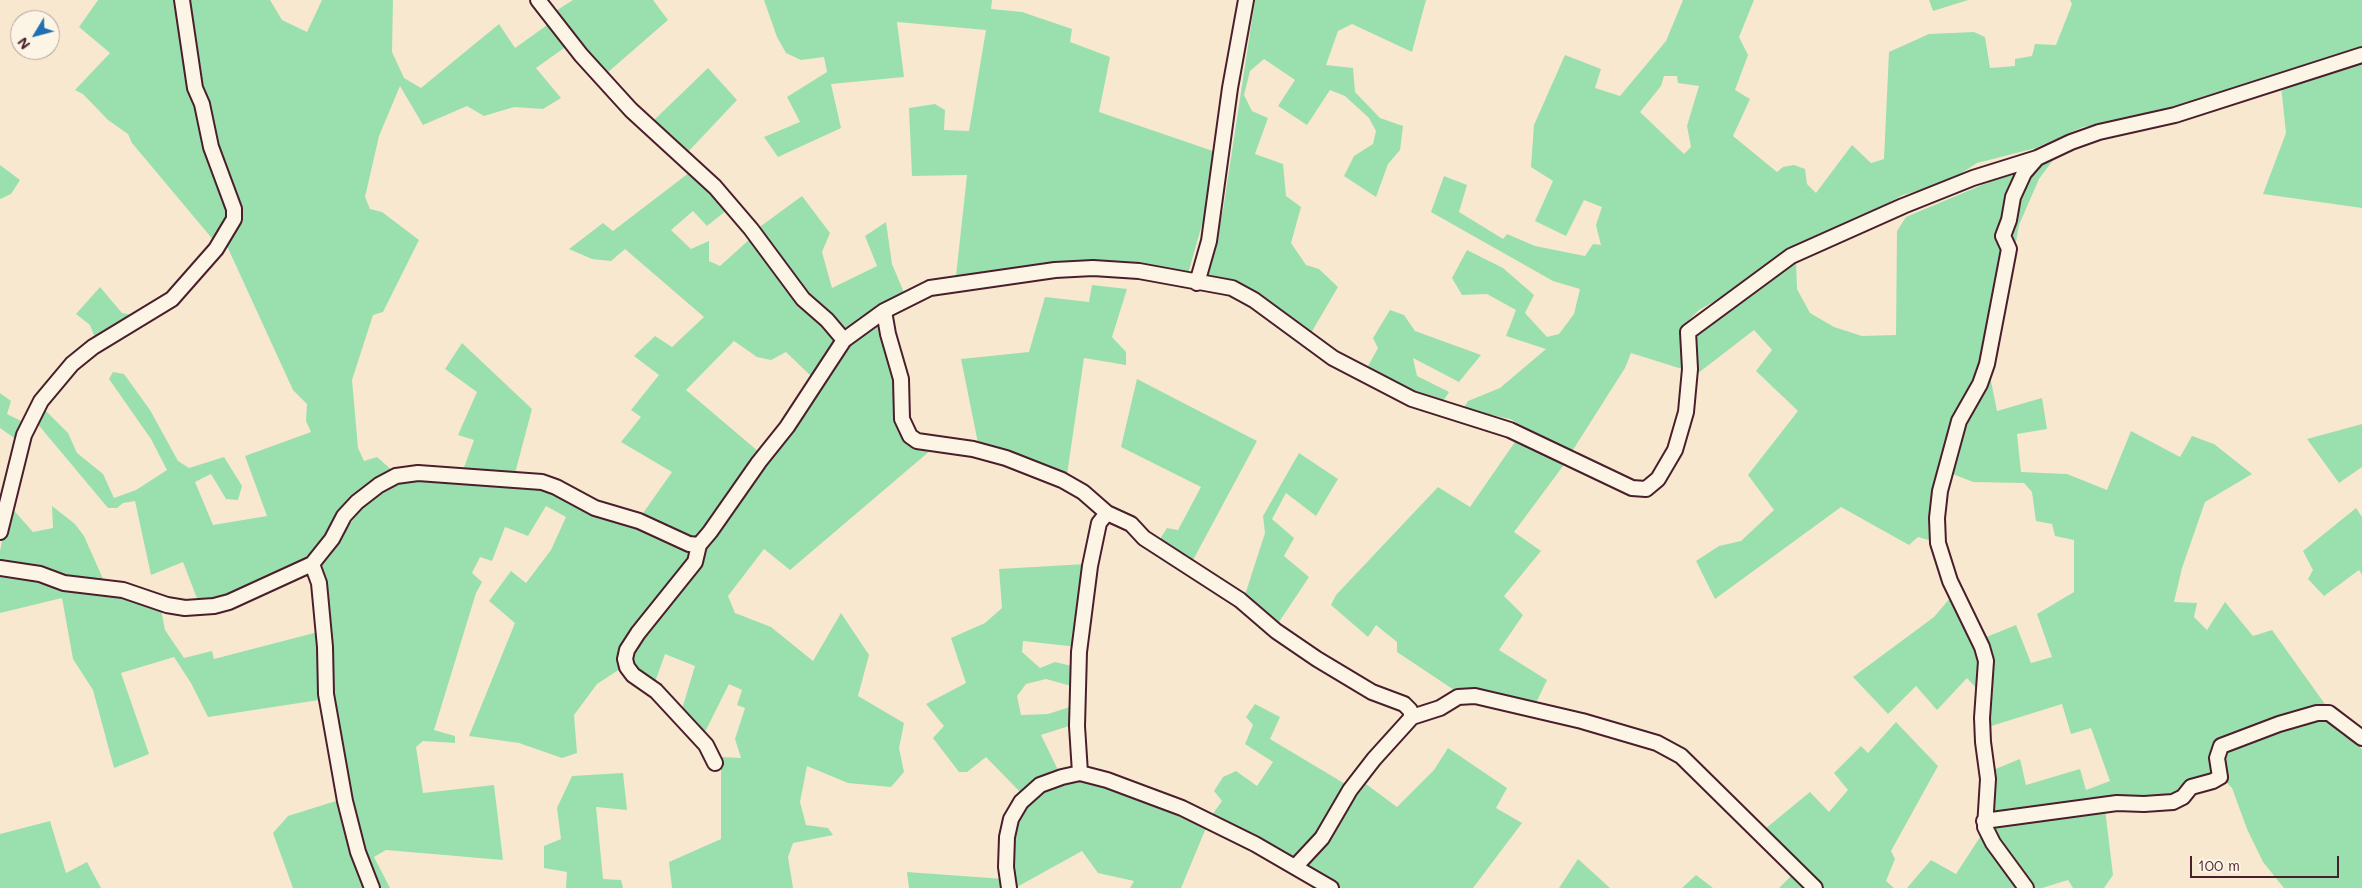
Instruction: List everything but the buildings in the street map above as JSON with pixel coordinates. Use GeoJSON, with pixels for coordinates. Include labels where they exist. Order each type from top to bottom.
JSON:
{"type":"FeatureCollection","features":[{"type":"Feature","properties":{"kind":"street"},"geometry":{"type":"LineString","coordinates":[[0,532],[24,435],[41,402],[72,364],[93,347],[172,299],[216,249],[234,219],[234,209],[212,148],[191,69],[191,49],[182,0]]}},
{"type":"Feature","properties":{"kind":"street"},"geometry":{"type":"LineString","coordinates":[[538,0],[581,55],[631,110],[715,187],[751,229],[803,299],[827,320],[844,340]]}},
{"type":"Feature","properties":{"kind":"street"},"geometry":{"type":"LineString","coordinates":[[1197,283],[1209,241],[1232,80],[1246,0]]}},
{"type":"Feature","properties":{"kind":"street"},"geometry":{"type":"LineString","coordinates":[[716,763],[706,745],[656,691],[633,675],[627,668],[625,659],[627,650],[638,633],[695,562],[698,545],[710,532],[759,462],[787,427],[844,340],[884,311],[930,288],[1055,270],[1093,268],[1139,271],[1232,288],[1242,292],[1333,358],[1412,399],[1510,430],[1632,488],[1641,490],[1646,489],[1658,479],[1675,450],[1686,412],[1690,369],[1688,332],[1791,256],[1903,206],[1973,178],[2037,158],[2071,142],[2099,132],[2175,115],[2362,55]]}},
{"type":"Feature","properties":{"kind":"street"},"geometry":{"type":"LineString","coordinates":[[2026,888],[1993,843],[1984,821],[1988,779],[1983,742],[1986,661],[1982,646],[1950,582],[1941,554],[1937,518],[1940,491],[1959,421],[1980,384],[1987,364],[2009,249],[2003,236],[2009,220],[2013,197],[2024,173],[2037,158]]}},
{"type":"Feature","properties":{"kind":"street"},"geometry":{"type":"LineString","coordinates":[[884,311],[888,334],[901,379],[902,418],[910,436],[917,441],[973,448],[1062,480],[1083,492],[1107,513],[1131,524],[1144,538],[1240,600],[1276,631],[1339,674],[1372,692],[1404,704],[1410,710],[1412,717]]}},
{"type":"Feature","properties":{"kind":"street"},"geometry":{"type":"LineString","coordinates":[[0,568],[40,574],[79,585],[123,590],[167,605],[200,608],[229,602],[312,564],[332,539],[344,516],[357,502],[379,485],[396,476],[418,473],[542,482],[556,486],[595,508],[639,521],[689,544],[698,545]]}},
{"type":"Feature","properties":{"kind":"street"},"geometry":{"type":"LineString","coordinates":[[1080,773],[1077,726],[1080,652],[1090,566],[1099,523],[1107,513]]}},
{"type":"Feature","properties":{"kind":"street"},"geometry":{"type":"LineString","coordinates":[[312,564],[319,583],[325,647],[326,694],[343,792],[358,852],[372,888]]}},
{"type":"Feature","properties":{"kind":"street"},"geometry":{"type":"LineString","coordinates":[[1295,867],[1322,838],[1350,790],[1374,759],[1412,717],[1426,714],[1458,696],[1475,696],[1657,743],[1681,756],[1815,888]]}},
{"type":"Feature","properties":{"kind":"street"},"geometry":{"type":"LineString","coordinates":[[1984,821],[2117,803],[2151,804],[2173,802],[2183,797],[2191,787],[2213,781],[2220,776],[2217,758],[2221,746],[2280,724],[2317,714],[2329,713],[2362,738]]}},
{"type":"Feature","properties":{"kind":"street"},"geometry":{"type":"LineString","coordinates":[[1009,888],[1006,867],[1007,837],[1011,819],[1021,802],[1040,785],[1080,773],[1107,780],[1182,808],[1255,844],[1331,888]]}},
{"type":"Feature","properties":{"kind":"green space"},"geometry":{"type":"Polygon","coordinates":[[[98,0],[176,0],[186,77],[229,209],[227,221],[215,242],[132,143],[128,134],[108,120],[83,94],[75,90],[110,53],[79,27],[98,0]]]}},
{"type":"Feature","properties":{"kind":"green space"},"geometry":{"type":"Polygon","coordinates":[[[190,0],[270,0],[282,20],[307,32],[322,0],[393,0],[392,52],[404,78],[421,88],[499,24],[515,48],[550,23],[567,46],[536,68],[561,98],[543,109],[514,107],[484,116],[467,106],[423,125],[400,86],[379,136],[365,197],[370,209],[382,212],[419,240],[383,312],[373,315],[352,380],[358,448],[364,461],[377,457],[394,472],[312,557],[226,597],[198,601],[183,562],[151,575],[135,501],[123,503],[117,508],[108,508],[36,422],[44,409],[68,433],[77,453],[103,474],[114,498],[136,490],[167,470],[151,439],[109,379],[113,372],[124,374],[150,410],[178,461],[189,468],[224,457],[242,486],[238,500],[226,499],[211,474],[195,482],[213,525],[267,516],[245,456],[311,432],[306,421],[307,404],[293,390],[227,246],[241,221],[239,205],[215,146],[211,117],[198,72],[190,0]]]}},
{"type":"Feature","properties":{"kind":"green space"},"geometry":{"type":"Polygon","coordinates":[[[573,0],[653,0],[668,20],[607,73],[554,12],[573,0]]]}},
{"type":"Feature","properties":{"kind":"green space"},"geometry":{"type":"Polygon","coordinates":[[[764,0],[992,0],[991,9],[1022,12],[1072,29],[1070,42],[1110,57],[1099,112],[1213,151],[1208,203],[1188,274],[1109,262],[1053,263],[956,276],[967,175],[912,176],[909,108],[935,104],[945,110],[944,130],[969,131],[986,30],[897,22],[904,77],[831,84],[841,128],[778,157],[764,137],[800,122],[787,97],[827,72],[824,57],[801,60],[786,53],[777,37],[764,0]]]}},
{"type":"Feature","properties":{"kind":"green space"},"geometry":{"type":"Polygon","coordinates":[[[1255,0],[1426,0],[1412,52],[1352,24],[1338,31],[1326,65],[1353,68],[1355,92],[1380,118],[1403,126],[1400,150],[1388,164],[1376,197],[1344,176],[1354,156],[1373,144],[1376,131],[1369,118],[1345,96],[1330,90],[1307,125],[1278,106],[1295,80],[1264,59],[1250,71],[1244,95],[1252,111],[1268,118],[1255,154],[1283,164],[1286,196],[1301,207],[1291,243],[1306,265],[1319,269],[1338,287],[1311,333],[1236,280],[1207,275],[1223,210],[1255,0]]]}},
{"type":"Feature","properties":{"kind":"green space"},"geometry":{"type":"Polygon","coordinates":[[[1683,0],[1754,0],[1739,37],[1748,55],[1735,90],[1750,99],[1733,136],[1777,172],[1783,167],[1794,165],[1805,169],[1807,184],[1816,193],[1852,145],[1871,163],[1884,159],[1889,52],[1929,34],[1974,32],[1985,37],[1990,68],[2015,66],[2015,59],[2032,56],[2035,44],[2056,45],[2072,4],[2070,0],[2362,0],[2362,46],[2142,117],[2083,127],[2036,148],[1977,163],[1948,182],[1903,195],[1822,238],[1789,248],[1745,284],[1699,310],[1685,324],[1682,342],[1682,369],[1631,353],[1625,368],[1571,453],[1510,419],[1463,409],[1468,401],[1500,388],[1546,349],[1506,336],[1516,310],[1487,294],[1462,295],[1452,278],[1467,250],[1503,268],[1534,295],[1525,313],[1547,337],[1559,334],[1574,314],[1580,289],[1553,281],[1431,212],[1444,176],[1467,185],[1459,212],[1503,239],[1507,234],[1535,246],[1585,256],[1593,244],[1601,245],[1596,225],[1602,207],[1584,200],[1566,236],[1535,221],[1553,181],[1531,167],[1534,125],[1565,55],[1601,69],[1595,88],[1620,96],[1666,41],[1683,0]],[[1664,76],[1661,86],[1640,112],[1684,154],[1691,147],[1687,126],[1699,86],[1678,83],[1677,76],[1664,76]]]}},
{"type":"Feature","properties":{"kind":"green space"},"geometry":{"type":"Polygon","coordinates":[[[1929,0],[1968,0],[1933,11],[1929,0]]]}},
{"type":"Feature","properties":{"kind":"green space"},"geometry":{"type":"Polygon","coordinates":[[[2362,62],[2362,208],[2263,194],[2286,133],[2281,86],[2362,62]]]}},
{"type":"Feature","properties":{"kind":"green space"},"geometry":{"type":"Polygon","coordinates":[[[708,68],[737,100],[686,154],[651,123],[708,68]]]}},
{"type":"Feature","properties":{"kind":"green space"},"geometry":{"type":"Polygon","coordinates":[[[2056,156],[2039,179],[2019,225],[2015,248],[2011,232],[2016,202],[2027,177],[2040,165],[2056,156]]]}},
{"type":"Feature","properties":{"kind":"green space"},"geometry":{"type":"Polygon","coordinates":[[[0,165],[20,180],[11,194],[0,199],[0,165]]]}},
{"type":"Feature","properties":{"kind":"green space"},"geometry":{"type":"Polygon","coordinates":[[[2020,169],[2003,205],[1998,235],[2003,249],[1986,360],[1955,418],[1934,482],[1932,541],[1918,537],[1909,545],[1841,507],[1715,599],[1696,561],[1719,546],[1741,541],[1774,510],[1748,475],[1798,411],[1756,371],[1772,350],[1754,330],[1697,374],[1694,336],[1796,261],[1797,289],[1810,313],[1834,327],[1862,336],[1896,335],[1897,231],[1906,217],[2020,169]]]}},
{"type":"Feature","properties":{"kind":"green space"},"geometry":{"type":"Polygon","coordinates":[[[690,172],[727,210],[707,226],[693,211],[671,230],[691,249],[709,241],[709,261],[720,266],[750,239],[804,309],[839,340],[813,378],[786,352],[771,360],[757,357],[734,341],[686,390],[759,452],[698,539],[684,537],[641,516],[672,472],[621,442],[641,417],[631,410],[659,375],[634,356],[655,336],[672,347],[704,317],[625,249],[611,261],[592,259],[569,249],[603,223],[613,231],[690,172]]]}},
{"type":"Feature","properties":{"kind":"green space"},"geometry":{"type":"Polygon","coordinates":[[[802,196],[830,233],[822,252],[832,288],[877,266],[865,236],[886,222],[892,264],[905,295],[864,320],[844,328],[822,309],[776,256],[757,229],[802,196]]]}},
{"type":"Feature","properties":{"kind":"green space"},"geometry":{"type":"Polygon","coordinates":[[[1092,285],[1127,289],[1112,337],[1126,352],[1126,365],[1084,358],[1067,475],[978,443],[961,359],[1029,352],[1045,297],[1089,302],[1092,285]]]}},
{"type":"Feature","properties":{"kind":"green space"},"geometry":{"type":"Polygon","coordinates":[[[100,287],[122,313],[132,315],[95,338],[90,325],[76,314],[100,287]]]}},
{"type":"Feature","properties":{"kind":"green space"},"geometry":{"type":"Polygon","coordinates":[[[1390,310],[1404,315],[1415,331],[1481,355],[1459,382],[1413,358],[1417,376],[1449,392],[1442,403],[1407,389],[1367,368],[1378,348],[1373,338],[1390,310]]]}},
{"type":"Feature","properties":{"kind":"green space"},"geometry":{"type":"Polygon","coordinates":[[[881,316],[893,376],[897,422],[913,446],[931,450],[790,570],[764,549],[728,596],[735,613],[771,627],[813,661],[841,613],[869,655],[858,696],[904,723],[899,748],[904,772],[891,787],[848,783],[807,766],[800,802],[806,825],[828,828],[833,835],[793,843],[788,857],[793,888],[672,888],[669,862],[721,839],[721,757],[741,758],[735,739],[745,708],[737,705],[742,690],[729,684],[704,734],[682,709],[695,666],[665,654],[654,685],[636,673],[630,655],[702,564],[705,550],[755,477],[780,448],[857,334],[881,316]]]}},
{"type":"Feature","properties":{"kind":"green space"},"geometry":{"type":"Polygon","coordinates":[[[462,343],[532,409],[514,477],[462,473],[474,440],[458,435],[477,392],[445,369],[462,343]]]}},
{"type":"Feature","properties":{"kind":"green space"},"geometry":{"type":"Polygon","coordinates":[[[1990,376],[1997,411],[2042,398],[2047,429],[2017,434],[2021,472],[2067,474],[2107,490],[2131,431],[2180,457],[2192,436],[2214,444],[2252,474],[2205,502],[2182,568],[2174,602],[2197,603],[2194,617],[2207,630],[2225,602],[2253,636],[2272,630],[2327,707],[2217,742],[2216,775],[2175,798],[2152,799],[2131,796],[1991,815],[1993,770],[2020,759],[2026,785],[2080,769],[2086,790],[2110,781],[2091,728],[2071,734],[2062,704],[1988,727],[1984,638],[2016,625],[2031,663],[2052,657],[2037,614],[2074,592],[2074,540],[2055,536],[2052,524],[2036,521],[2032,492],[2024,483],[1973,482],[1950,473],[1968,415],[1990,376]]]}},
{"type":"Feature","properties":{"kind":"green space"},"geometry":{"type":"Polygon","coordinates":[[[1137,379],[1257,441],[1192,562],[1160,539],[1167,528],[1178,530],[1201,487],[1121,447],[1137,379]]]}},
{"type":"Feature","properties":{"kind":"green space"},"geometry":{"type":"Polygon","coordinates":[[[0,393],[11,401],[7,414],[21,421],[17,440],[0,428],[0,393]]]}},
{"type":"Feature","properties":{"kind":"green space"},"geometry":{"type":"Polygon","coordinates":[[[2362,424],[2362,467],[2339,483],[2307,439],[2362,424]]]}},
{"type":"Feature","properties":{"kind":"green space"},"geometry":{"type":"Polygon","coordinates":[[[1517,439],[1566,462],[1514,532],[1541,551],[1504,596],[1523,615],[1499,650],[1547,680],[1535,705],[1474,689],[1454,690],[1397,652],[1397,642],[1376,625],[1368,637],[1331,605],[1336,595],[1438,487],[1470,507],[1517,439]]]}},
{"type":"Feature","properties":{"kind":"green space"},"geometry":{"type":"Polygon","coordinates":[[[1299,453],[1338,479],[1316,516],[1286,493],[1272,519],[1294,538],[1284,556],[1309,577],[1277,625],[1244,598],[1265,533],[1263,516],[1299,453]]]}},
{"type":"Feature","properties":{"kind":"green space"},"geometry":{"type":"Polygon","coordinates":[[[414,478],[538,487],[675,542],[692,553],[690,561],[619,649],[620,669],[597,684],[574,715],[577,753],[562,758],[519,743],[469,736],[515,623],[489,601],[511,571],[526,583],[551,550],[566,517],[546,506],[528,536],[505,527],[492,561],[480,557],[472,573],[482,582],[476,593],[434,730],[455,736],[455,743],[423,741],[416,747],[423,793],[494,785],[503,860],[386,850],[374,857],[390,888],[379,888],[367,863],[349,793],[335,705],[326,581],[319,563],[335,545],[366,502],[390,485],[414,478]]]}},
{"type":"Feature","properties":{"kind":"green space"},"geometry":{"type":"Polygon","coordinates":[[[9,505],[33,532],[53,528],[52,506],[75,524],[84,536],[104,581],[65,577],[34,564],[0,563],[0,551],[9,505]]]}},
{"type":"Feature","properties":{"kind":"green space"},"geometry":{"type":"Polygon","coordinates":[[[2356,508],[2362,517],[2362,575],[2359,570],[2324,596],[2308,579],[2313,570],[2303,551],[2356,508]]]}},
{"type":"Feature","properties":{"kind":"green space"},"geometry":{"type":"Polygon","coordinates":[[[1086,564],[1078,647],[1023,641],[1022,652],[1040,668],[1055,662],[1076,667],[1075,687],[1046,679],[1026,684],[1017,696],[1021,715],[1048,714],[1073,706],[1072,725],[1041,735],[1059,772],[1021,793],[986,757],[967,772],[959,772],[933,738],[944,726],[926,704],[966,683],[951,638],[985,623],[1002,608],[999,569],[1086,564]]]}},
{"type":"Feature","properties":{"kind":"green space"},"geometry":{"type":"Polygon","coordinates":[[[0,575],[112,592],[161,609],[165,630],[184,658],[212,651],[214,659],[318,632],[319,700],[208,717],[191,683],[174,657],[121,673],[149,754],[114,768],[93,690],[73,659],[62,598],[0,613],[0,575]]]}},
{"type":"Feature","properties":{"kind":"green space"},"geometry":{"type":"Polygon","coordinates":[[[1951,597],[1977,646],[1981,670],[1979,691],[1967,678],[1937,710],[1916,686],[1888,714],[1853,677],[1934,617],[1951,597]]]}},
{"type":"Feature","properties":{"kind":"green space"},"geometry":{"type":"Polygon","coordinates":[[[1255,704],[1280,717],[1270,739],[1347,785],[1320,829],[1292,860],[1212,815],[1222,801],[1214,791],[1223,777],[1236,771],[1257,786],[1273,762],[1245,744],[1253,725],[1246,717],[1255,704]]]}},
{"type":"Feature","properties":{"kind":"green space"},"geometry":{"type":"Polygon","coordinates":[[[2325,719],[2362,749],[2362,888],[2284,888],[2263,862],[2247,829],[2232,788],[2224,780],[2227,773],[2223,758],[2228,748],[2306,721],[2325,719]]]}},
{"type":"Feature","properties":{"kind":"green space"},"geometry":{"type":"Polygon","coordinates":[[[1896,722],[1938,766],[1891,851],[1895,859],[1886,881],[1894,888],[1822,888],[1765,829],[1810,792],[1829,812],[1848,790],[1834,773],[1861,746],[1868,753],[1896,722]]]}},
{"type":"Feature","properties":{"kind":"green space"},"geometry":{"type":"Polygon","coordinates":[[[1448,748],[1507,788],[1496,808],[1522,823],[1473,888],[1340,888],[1305,865],[1366,784],[1397,807],[1434,770],[1448,748]]]}},
{"type":"Feature","properties":{"kind":"green space"},"geometry":{"type":"Polygon","coordinates":[[[623,773],[627,810],[596,807],[603,879],[621,880],[623,888],[566,888],[567,872],[544,868],[544,846],[561,839],[557,808],[572,776],[623,773]]]}},
{"type":"Feature","properties":{"kind":"green space"},"geometry":{"type":"Polygon","coordinates":[[[1080,779],[1106,786],[1206,828],[1181,888],[1130,888],[1134,881],[1098,873],[1082,851],[1015,888],[1011,855],[1016,825],[1024,807],[1039,792],[1058,782],[1080,779]]]}},
{"type":"Feature","properties":{"kind":"green space"},"geometry":{"type":"Polygon","coordinates":[[[336,801],[348,848],[366,888],[293,888],[273,833],[288,816],[336,801]]]}},
{"type":"Feature","properties":{"kind":"green space"},"geometry":{"type":"Polygon","coordinates":[[[2105,809],[2113,875],[2104,888],[2073,888],[2068,880],[2042,888],[2034,888],[2001,842],[1994,826],[2105,809]]]}},
{"type":"Feature","properties":{"kind":"green space"},"geometry":{"type":"Polygon","coordinates":[[[50,821],[66,873],[87,862],[101,888],[0,888],[0,834],[50,821]]]}},
{"type":"Feature","properties":{"kind":"green space"},"geometry":{"type":"Polygon","coordinates":[[[1982,834],[2022,888],[1907,888],[1931,860],[1956,874],[1982,834]]]}},
{"type":"Feature","properties":{"kind":"green space"},"geometry":{"type":"Polygon","coordinates":[[[1578,859],[1610,888],[1559,888],[1578,859]]]}},
{"type":"Feature","properties":{"kind":"green space"},"geometry":{"type":"Polygon","coordinates":[[[907,872],[1004,879],[1005,888],[909,888],[907,872]]]}},
{"type":"Feature","properties":{"kind":"green space"},"geometry":{"type":"Polygon","coordinates":[[[1696,875],[1713,888],[1682,888],[1696,875]]]}},
{"type":"Feature","properties":{"kind":"green space"},"geometry":{"type":"Polygon","coordinates":[[[1792,875],[1807,888],[1779,888],[1792,875]]]}}]}
